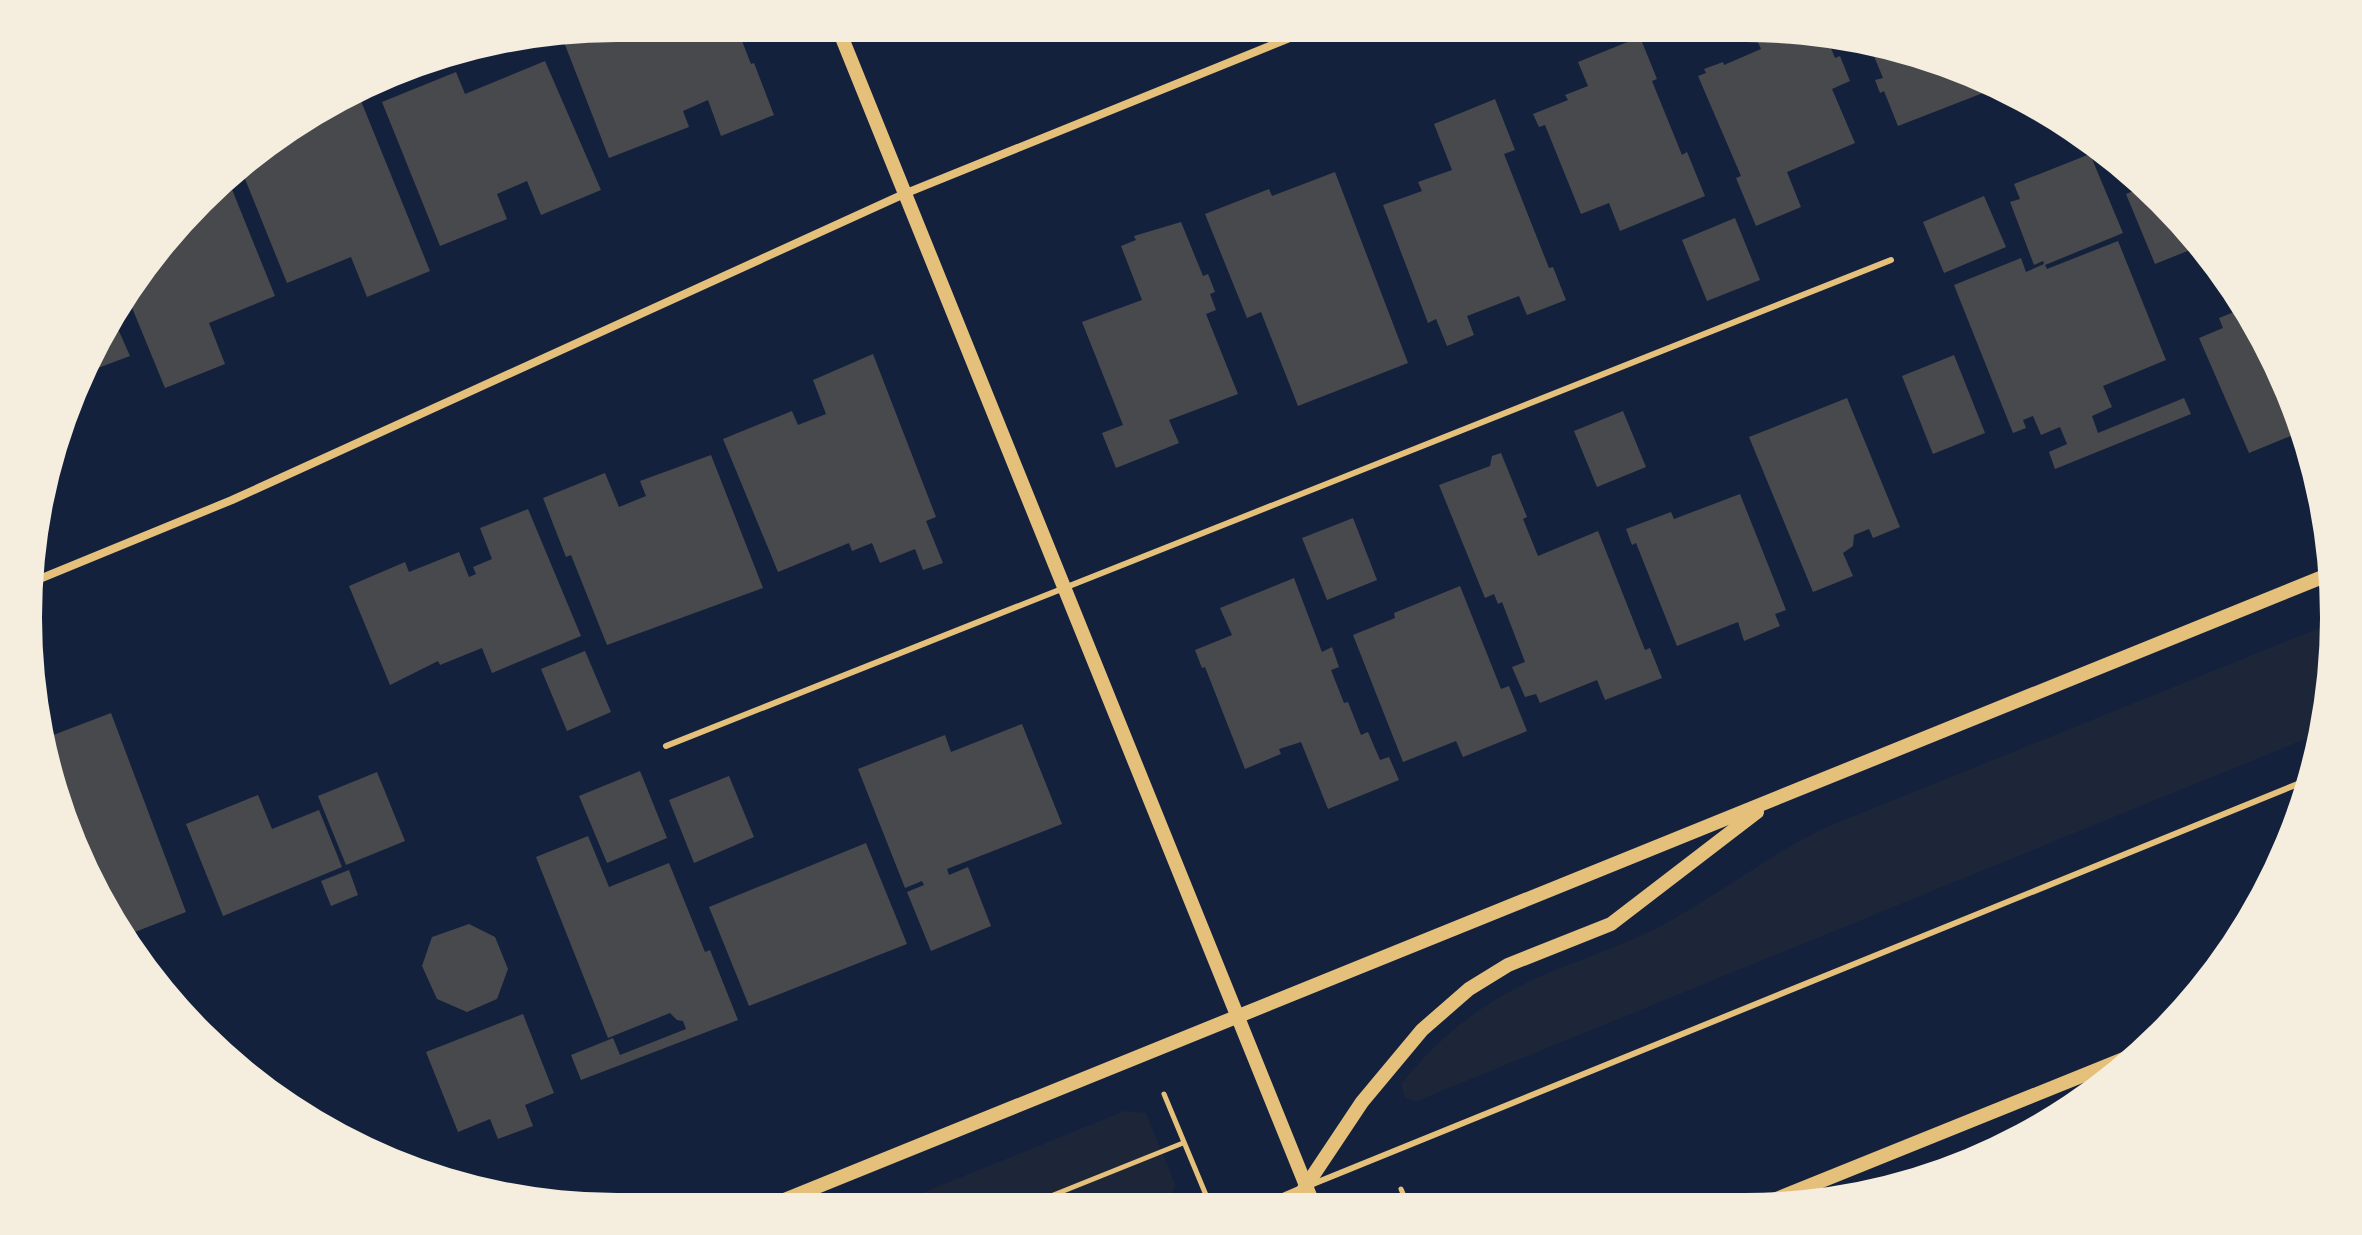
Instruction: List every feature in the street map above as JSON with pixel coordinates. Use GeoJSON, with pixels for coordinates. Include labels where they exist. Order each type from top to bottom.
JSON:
{"type":"FeatureCollection","features":[{"type":"Feature","properties":{"kind":"street"},"geometry":{"type":"LineString","coordinates":[[844,42],[1309,1193]]}},
{"type":"Feature","properties":{"kind":"street"},"geometry":{"type":"LineString","coordinates":[[43,577],[232,500],[904,194],[1280,42]]}},
{"type":"Feature","properties":{"kind":"street"},"geometry":{"type":"LineString","coordinates":[[802,1193],[2319,579]]}},
{"type":"Feature","properties":{"kind":"street"},"geometry":{"type":"LineString","coordinates":[[1301,1193],[1385,1073],[1422,1030],[1469,989],[1508,965],[1611,924],[1773,800]]}},
{"type":"Feature","properties":{"kind":"street"},"geometry":{"type":"LineString","coordinates":[[1798,1190],[2103,1067]]}},
{"type":"Feature","properties":{"kind":"lane"},"geometry":{"type":"LineString","coordinates":[[666,746],[1891,260]]}},
{"type":"Feature","properties":{"kind":"lane"},"geometry":{"type":"LineString","coordinates":[[1290,1193],[2294,785]]}},
{"type":"Feature","properties":{"kind":"path"},"geometry":{"type":"LineString","coordinates":[[1164,1094],[1205,1193]]}},
{"type":"Feature","properties":{"kind":"path"},"geometry":{"type":"LineString","coordinates":[[1058,1193],[1183,1143]]}},
{"type":"Feature","properties":{"kind":"path"},"geometry":{"type":"LineString","coordinates":[[1401,1189],[1403,1193]]}},
{"type":"Feature","properties":{"kind":"shaded area"},"geometry":{"type":"Polygon","coordinates":[[[2320,628],[2315,693],[2307,738],[1417,1101],[1405,1098],[1401,1084],[1412,1071],[1447,1036],[1487,1005],[1543,975],[1650,932],[1822,829],[2320,628]]]}},
{"type":"Feature","properties":{"kind":"shaded area"},"geometry":{"type":"Polygon","coordinates":[[[1125,1111],[1146,1113],[1175,1184],[1173,1193],[922,1193],[1125,1111]]]}},
{"type":"Feature","properties":{"kind":"building"},"geometry":{"type":"Polygon","coordinates":[[[742,42],[774,115],[721,136],[708,100],[683,111],[689,127],[609,158],[565,45],[742,42]]]}},
{"type":"Feature","properties":{"kind":"building"},"geometry":{"type":"Polygon","coordinates":[[[1628,42],[1642,42],[1657,79],[1652,81],[1682,155],[1687,152],[1705,196],[1620,231],[1609,203],[1581,214],[1545,125],[1539,127],[1533,114],[1568,100],[1565,95],[1588,86],[1578,62],[1628,42]]]}},
{"type":"Feature","properties":{"kind":"building"},"geometry":{"type":"Polygon","coordinates":[[[1758,42],[1782,43],[1831,49],[1835,58],[1840,56],[1850,81],[1832,89],[1855,143],[1787,172],[1801,207],[1756,226],[1736,178],[1741,176],[1698,76],[1706,73],[1704,69],[1723,62],[1724,65],[1761,49],[1758,42]]]}},
{"type":"Feature","properties":{"kind":"building"},"geometry":{"type":"Polygon","coordinates":[[[1875,57],[1929,73],[1982,93],[1898,126],[1884,91],[1880,93],[1875,80],[1883,78],[1875,57]]]}},
{"type":"Feature","properties":{"kind":"building"},"geometry":{"type":"Polygon","coordinates":[[[545,61],[601,190],[541,215],[527,181],[497,194],[507,219],[440,246],[382,102],[456,72],[465,94],[545,61]]]}},
{"type":"Feature","properties":{"kind":"building"},"geometry":{"type":"Polygon","coordinates":[[[1495,99],[1515,150],[1504,154],[1549,268],[1553,267],[1566,300],[1527,315],[1519,296],[1467,316],[1474,335],[1447,346],[1436,319],[1428,323],[1383,205],[1422,191],[1418,182],[1452,170],[1434,124],[1495,99]]]}},
{"type":"Feature","properties":{"kind":"building"},"geometry":{"type":"Polygon","coordinates":[[[361,102],[430,271],[367,297],[351,257],[287,283],[245,179],[298,139],[361,102]]]}},
{"type":"Feature","properties":{"kind":"building"},"geometry":{"type":"Polygon","coordinates":[[[2087,155],[2092,159],[2123,233],[2045,265],[2047,269],[2118,241],[2166,360],[2103,386],[2112,407],[2092,416],[2098,433],[2184,398],[2191,414],[2055,469],[2049,452],[2067,444],[2060,427],[2041,435],[2033,416],[2023,420],[2026,428],[2013,433],[1954,285],[2021,258],[2026,272],[2044,264],[2043,261],[2034,265],[2010,202],[2020,199],[2014,184],[2087,155]]]}},
{"type":"Feature","properties":{"kind":"building"},"geometry":{"type":"Polygon","coordinates":[[[1335,172],[1408,363],[1298,406],[1261,312],[1247,318],[1205,214],[1269,189],[1272,196],[1335,172]]]}},
{"type":"Feature","properties":{"kind":"building"},"geometry":{"type":"Polygon","coordinates":[[[232,190],[275,296],[209,323],[225,364],[165,388],[132,309],[185,238],[232,190]]]}},
{"type":"Feature","properties":{"kind":"building"},"geometry":{"type":"Polygon","coordinates":[[[2131,192],[2188,251],[2155,264],[2126,194],[2131,192]]]}},
{"type":"Feature","properties":{"kind":"building"},"geometry":{"type":"Polygon","coordinates":[[[1984,196],[2006,247],[1944,273],[1923,222],[1984,196]]]}},
{"type":"Feature","properties":{"kind":"building"},"geometry":{"type":"Polygon","coordinates":[[[1735,218],[1760,280],[1707,301],[1682,240],[1735,218]]]}},
{"type":"Feature","properties":{"kind":"building"},"geometry":{"type":"Polygon","coordinates":[[[1181,222],[1203,276],[1208,274],[1215,292],[1210,294],[1216,310],[1206,314],[1238,394],[1169,420],[1179,443],[1116,468],[1102,433],[1123,425],[1082,322],[1142,300],[1121,246],[1136,240],[1134,236],[1181,222]]]}},
{"type":"Feature","properties":{"kind":"building"},"geometry":{"type":"Polygon","coordinates":[[[2232,313],[2243,330],[2261,363],[2290,436],[2249,453],[2199,338],[2223,328],[2219,318],[2232,313]]]}},
{"type":"Feature","properties":{"kind":"building"},"geometry":{"type":"Polygon","coordinates":[[[119,331],[130,356],[99,368],[119,331]]]}},
{"type":"Feature","properties":{"kind":"building"},"geometry":{"type":"Polygon","coordinates":[[[873,354],[936,517],[926,521],[943,563],[923,570],[915,549],[880,563],[872,543],[852,551],[849,543],[778,572],[723,439],[792,411],[798,425],[826,414],[813,380],[873,354]]]}},
{"type":"Feature","properties":{"kind":"building"},"geometry":{"type":"Polygon","coordinates":[[[1954,355],[1985,433],[1933,454],[1902,376],[1954,355]]]}},
{"type":"Feature","properties":{"kind":"building"},"geometry":{"type":"Polygon","coordinates":[[[1847,398],[1900,527],[1873,538],[1869,529],[1854,535],[1853,546],[1843,553],[1853,576],[1813,592],[1749,437],[1847,398]]]}},
{"type":"Feature","properties":{"kind":"building"},"geometry":{"type":"Polygon","coordinates":[[[1623,411],[1646,467],[1597,487],[1574,431],[1623,411]]]}},
{"type":"Feature","properties":{"kind":"building"},"geometry":{"type":"Polygon","coordinates":[[[1501,453],[1527,517],[1523,519],[1538,556],[1598,531],[1645,650],[1650,648],[1662,678],[1605,700],[1597,680],[1540,703],[1536,694],[1525,697],[1512,667],[1525,662],[1502,602],[1498,604],[1494,594],[1485,598],[1439,485],[1490,466],[1492,456],[1501,453]]]}},
{"type":"Feature","properties":{"kind":"building"},"geometry":{"type":"Polygon","coordinates":[[[711,455],[763,588],[607,645],[571,555],[566,557],[543,498],[605,473],[619,507],[646,496],[640,481],[711,455]]]}},
{"type":"Feature","properties":{"kind":"building"},"geometry":{"type":"Polygon","coordinates":[[[1740,494],[1786,610],[1775,614],[1780,626],[1744,641],[1738,622],[1677,646],[1636,543],[1632,545],[1626,529],[1671,512],[1674,519],[1740,494]]]}},
{"type":"Feature","properties":{"kind":"building"},"geometry":{"type":"Polygon","coordinates":[[[528,509],[581,636],[492,673],[482,648],[440,665],[438,661],[390,685],[349,586],[405,562],[409,572],[459,552],[469,577],[476,574],[473,567],[492,559],[480,528],[528,509]]]}},
{"type":"Feature","properties":{"kind":"building"},"geometry":{"type":"Polygon","coordinates":[[[1353,518],[1377,580],[1327,600],[1302,538],[1353,518]]]}},
{"type":"Feature","properties":{"kind":"building"},"geometry":{"type":"Polygon","coordinates":[[[1294,578],[1322,652],[1332,647],[1339,667],[1331,670],[1344,703],[1348,702],[1361,735],[1368,732],[1380,760],[1389,757],[1399,780],[1328,809],[1301,742],[1279,749],[1281,754],[1245,769],[1205,667],[1202,668],[1195,650],[1232,635],[1220,608],[1294,578]]]}},
{"type":"Feature","properties":{"kind":"building"},"geometry":{"type":"Polygon","coordinates":[[[1460,586],[1501,689],[1509,686],[1527,731],[1463,757],[1456,741],[1403,762],[1353,635],[1395,618],[1394,613],[1460,586]]]}},
{"type":"Feature","properties":{"kind":"building"},"geometry":{"type":"Polygon","coordinates":[[[585,651],[611,712],[567,731],[541,669],[585,651]]]}},
{"type":"Feature","properties":{"kind":"building"},"geometry":{"type":"Polygon","coordinates":[[[111,713],[186,912],[136,932],[101,872],[86,838],[54,735],[111,713]]]}},
{"type":"Feature","properties":{"kind":"building"},"geometry":{"type":"Polygon","coordinates":[[[1022,724],[1062,824],[947,869],[949,875],[968,867],[991,926],[931,951],[907,892],[924,885],[922,881],[905,888],[858,769],[945,735],[951,752],[1022,724]]]}},
{"type":"Feature","properties":{"kind":"building"},"geometry":{"type":"Polygon","coordinates":[[[640,771],[667,838],[607,863],[579,796],[640,771]]]}},
{"type":"Feature","properties":{"kind":"building"},"geometry":{"type":"Polygon","coordinates":[[[377,772],[405,841],[346,865],[318,796],[377,772]]]}},
{"type":"Feature","properties":{"kind":"building"},"geometry":{"type":"Polygon","coordinates":[[[729,776],[754,837],[694,863],[669,800],[729,776]]]}},
{"type":"Feature","properties":{"kind":"building"},"geometry":{"type":"Polygon","coordinates":[[[258,795],[272,829],[319,810],[342,867],[223,916],[186,824],[258,795]]]}},
{"type":"Feature","properties":{"kind":"building"},"geometry":{"type":"Polygon","coordinates":[[[588,836],[609,887],[669,863],[705,952],[710,950],[738,1020],[581,1080],[571,1055],[613,1038],[620,1055],[686,1029],[683,1021],[670,1013],[608,1038],[536,857],[588,836]]]}},
{"type":"Feature","properties":{"kind":"building"},"geometry":{"type":"Polygon","coordinates":[[[866,843],[907,944],[749,1006],[709,907],[866,843]]]}},
{"type":"Feature","properties":{"kind":"building"},"geometry":{"type":"Polygon","coordinates":[[[349,870],[358,895],[331,906],[321,881],[349,870]]]}},
{"type":"Feature","properties":{"kind":"building"},"geometry":{"type":"Polygon","coordinates":[[[469,924],[495,937],[508,969],[497,999],[467,1012],[437,999],[422,966],[432,937],[469,924]]]}},
{"type":"Feature","properties":{"kind":"building"},"geometry":{"type":"Polygon","coordinates":[[[523,1014],[554,1093],[525,1105],[533,1126],[498,1139],[490,1119],[458,1132],[426,1052],[523,1014]]]}}]}
